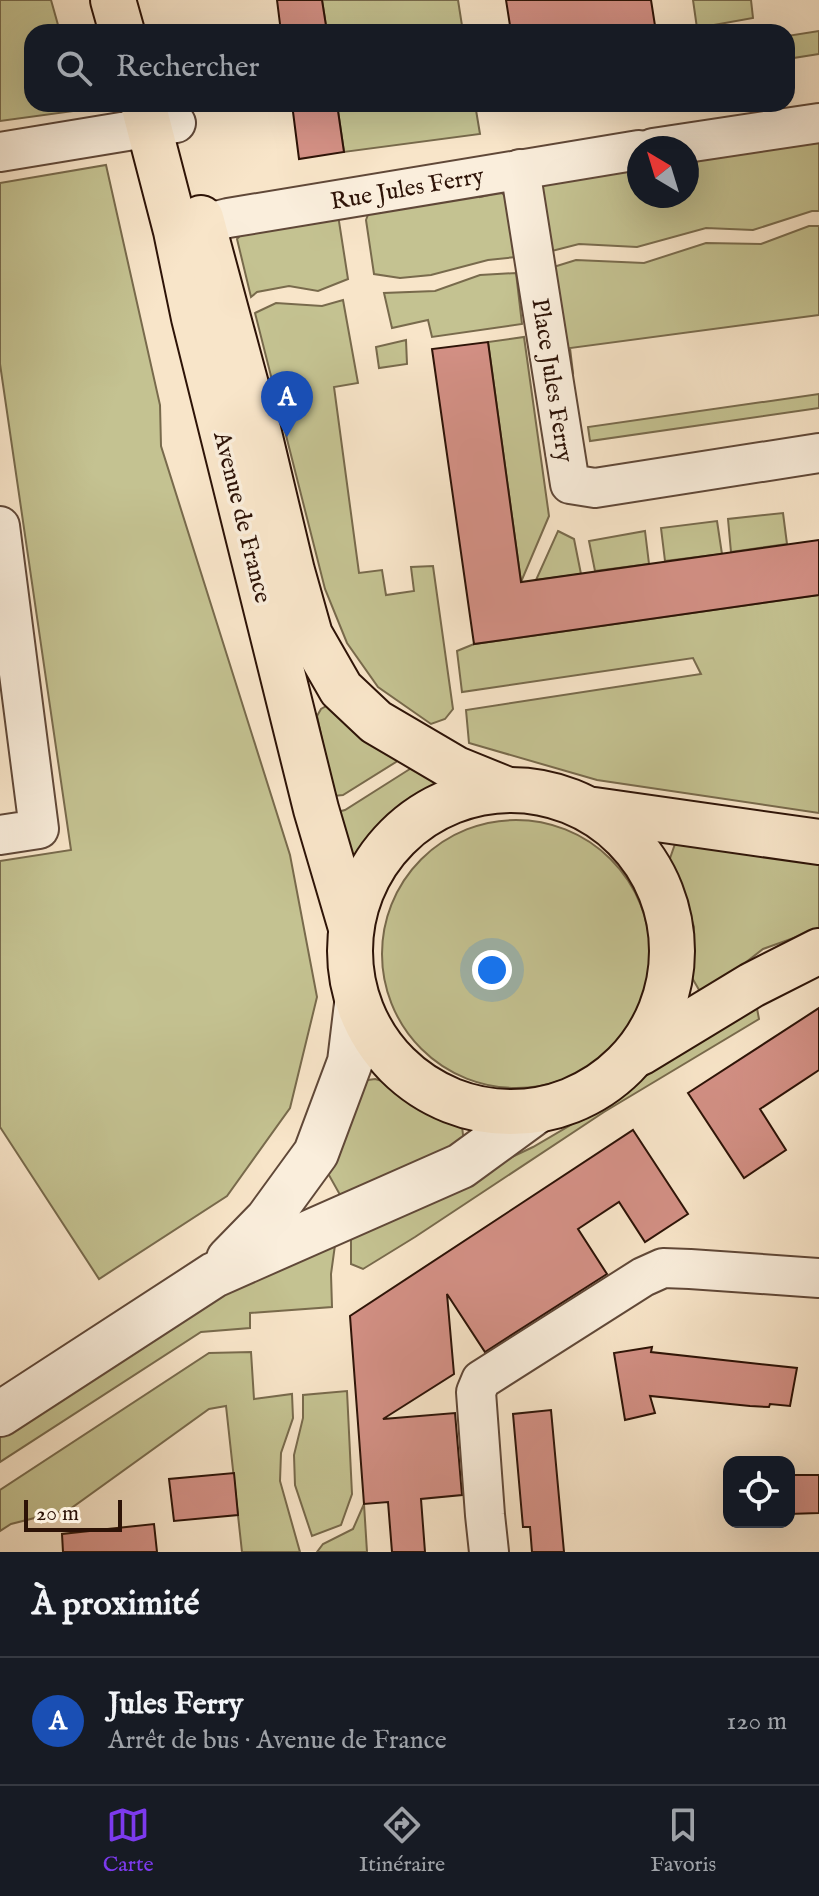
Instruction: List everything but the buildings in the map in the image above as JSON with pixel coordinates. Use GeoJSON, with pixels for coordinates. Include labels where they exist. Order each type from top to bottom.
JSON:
{"type":"FeatureCollection","features":[{"type":"Feature","properties":{"kind":"main road"},"geometry":{"type":"LineString","coordinates":[[113,0],[120,24]]}},
{"type":"Feature","properties":{"kind":"main road"},"geometry":{"type":"LineString","coordinates":[[144,0],[150,24]]}},
{"type":"Feature","properties":{"kind":"main road","name":"Avenue de France"},"geometry":{"type":"LineString","coordinates":[[160,114],[190,227],[259,433],[310,635],[341,689],[376,722],[456,769],[503,788]]}},
{"type":"Feature","properties":{"kind":"main road","name":"Avenue de France"},"geometry":{"type":"LineString","coordinates":[[190,227],[194,318],[319,820],[351,928]]}},
{"type":"Feature","properties":{"kind":"main road"},"geometry":{"type":"LineString","coordinates":[[819,842],[594,810],[550,793],[503,788],[449,801],[402,830],[368,875],[351,928],[349,966],[357,1004],[385,1053],[427,1090],[479,1110],[535,1112],[590,1093],[635,1056],[752,985],[819,951]]}},
{"type":"Feature","properties":{"kind":"main road"},"geometry":{"type":"LineString","coordinates":[[594,810],[637,846],[665,896],[675,951],[664,1008],[635,1056]]}},
{"type":"Feature","properties":{"kind":"street"},"geometry":{"type":"LineString","coordinates":[[0,152],[160,114]]}},
{"type":"Feature","properties":{"kind":"street"},"geometry":{"type":"LineString","coordinates":[[699,141],[819,123]]}},
{"type":"Feature","properties":{"kind":"street","name":"Rue Jules Ferry"},"geometry":{"type":"LineString","coordinates":[[190,227],[627,152]]}},
{"type":"Feature","properties":{"kind":"street","name":"Place Jules Ferry"},"geometry":{"type":"LineString","coordinates":[[520,169],[570,484],[595,488],[819,453]]}},
{"type":"Feature","properties":{"kind":"street"},"geometry":{"type":"LineString","coordinates":[[0,526],[39,829],[0,835]]}},
{"type":"Feature","properties":{"kind":"street"},"geometry":{"type":"LineString","coordinates":[[214,1275],[268,1219],[316,1153],[350,1062],[357,1004]]}},
{"type":"Feature","properties":{"kind":"street"},"geometry":{"type":"LineString","coordinates":[[0,1414],[214,1275],[461,1166],[535,1112]]}},
{"type":"Feature","properties":{"kind":"street"},"geometry":{"type":"LineString","coordinates":[[489,1552],[476,1392],[481,1380],[643,1277],[663,1268],[819,1278]]}},
{"type":"Feature","properties":{"kind":"shaded area"},"geometry":{"type":"Polygon","coordinates":[[[0,0],[51,0],[58,24],[24,24],[24,112],[66,112],[0,121],[0,0]]]}},
{"type":"Feature","properties":{"kind":"shaded area"},"geometry":{"type":"Polygon","coordinates":[[[322,0],[458,0],[462,24],[326,24],[322,0]]]}},
{"type":"Feature","properties":{"kind":"shaded area"},"geometry":{"type":"Polygon","coordinates":[[[693,0],[751,0],[753,18],[719,24],[696,24],[693,0]]]}},
{"type":"Feature","properties":{"kind":"shaded area"},"geometry":{"type":"Polygon","coordinates":[[[819,31],[819,54],[795,58],[795,35],[819,31]]]}},
{"type":"Feature","properties":{"kind":"shaded area"},"geometry":{"type":"Polygon","coordinates":[[[338,112],[476,112],[480,134],[344,152],[338,112]]]}},
{"type":"Feature","properties":{"kind":"shaded area"},"geometry":{"type":"Polygon","coordinates":[[[819,138],[819,211],[753,230],[706,228],[637,247],[579,244],[544,253],[535,188],[547,178],[627,166],[627,208],[699,208],[699,155],[819,138]]]}},
{"type":"Feature","properties":{"kind":"shaded area"},"geometry":{"type":"Polygon","coordinates":[[[106,165],[160,405],[161,446],[290,855],[317,997],[290,1108],[227,1196],[99,1279],[0,1127],[0,861],[71,850],[0,364],[0,183],[106,165]]]}},
{"type":"Feature","properties":{"kind":"shaded area"},"geometry":{"type":"Polygon","coordinates":[[[477,188],[480,197],[501,192],[505,196],[516,257],[488,260],[431,275],[400,278],[374,274],[366,220],[370,209],[477,188]]]}},
{"type":"Feature","properties":{"kind":"shaded area"},"geometry":{"type":"Polygon","coordinates":[[[338,215],[348,279],[318,291],[289,286],[257,292],[251,297],[237,239],[247,228],[338,215]]]}},
{"type":"Feature","properties":{"kind":"shaded area"},"geometry":{"type":"Polygon","coordinates":[[[809,226],[819,226],[819,315],[570,348],[573,373],[567,371],[547,269],[576,260],[644,263],[706,243],[761,244],[809,226]]]}},
{"type":"Feature","properties":{"kind":"shaded area"},"geometry":{"type":"Polygon","coordinates":[[[516,273],[522,324],[432,337],[428,320],[392,328],[384,293],[435,291],[480,275],[516,273]]]}},
{"type":"Feature","properties":{"kind":"shaded area"},"geometry":{"type":"Polygon","coordinates":[[[343,300],[358,383],[334,387],[359,573],[382,570],[386,595],[414,591],[411,567],[433,566],[453,709],[445,719],[431,724],[378,687],[347,643],[325,589],[255,313],[276,303],[322,306],[343,300]]]}},
{"type":"Feature","properties":{"kind":"shaded area"},"geometry":{"type":"Polygon","coordinates":[[[524,337],[549,516],[521,582],[488,342],[524,337]]]}},
{"type":"Feature","properties":{"kind":"shaded area"},"geometry":{"type":"Polygon","coordinates":[[[406,340],[407,364],[379,368],[376,347],[406,340]]]}},
{"type":"Feature","properties":{"kind":"shaded area"},"geometry":{"type":"Polygon","coordinates":[[[819,394],[819,408],[590,441],[588,427],[819,394]]]}},
{"type":"Feature","properties":{"kind":"shaded area"},"geometry":{"type":"Polygon","coordinates":[[[783,513],[787,544],[731,552],[728,519],[783,513]]]}},
{"type":"Feature","properties":{"kind":"shaded area"},"geometry":{"type":"Polygon","coordinates":[[[717,521],[722,554],[665,561],[661,528],[717,521]]]}},
{"type":"Feature","properties":{"kind":"shaded area"},"geometry":{"type":"Polygon","coordinates":[[[558,531],[574,539],[581,574],[536,580],[558,531]]]}},
{"type":"Feature","properties":{"kind":"shaded area"},"geometry":{"type":"Polygon","coordinates":[[[645,531],[649,564],[595,571],[589,541],[645,531]]]}},
{"type":"Feature","properties":{"kind":"shaded area"},"geometry":{"type":"Polygon","coordinates":[[[819,595],[819,813],[597,780],[469,743],[466,710],[701,674],[693,658],[462,692],[457,651],[474,644],[819,595]]]}},
{"type":"Feature","properties":{"kind":"shaded area"},"geometry":{"type":"Polygon","coordinates":[[[330,704],[400,757],[343,795],[334,796],[317,716],[321,709],[330,704]]]}},
{"type":"Feature","properties":{"kind":"shaded area"},"geometry":{"type":"Polygon","coordinates":[[[413,767],[439,777],[438,784],[392,819],[347,864],[337,812],[413,767]]]}},
{"type":"Feature","properties":{"kind":"shaded area"},"geometry":{"type":"Polygon","coordinates":[[[503,820],[529,820],[567,830],[591,842],[611,859],[628,879],[645,915],[650,954],[645,993],[628,1029],[611,1049],[591,1066],[555,1083],[529,1088],[503,1088],[477,1083],[441,1066],[412,1039],[387,993],[382,967],[382,941],[387,915],[404,879],[431,850],[477,825],[503,820]]]}},
{"type":"Feature","properties":{"kind":"shaded area"},"geometry":{"type":"Polygon","coordinates":[[[698,843],[819,858],[819,929],[763,949],[745,963],[746,982],[702,995],[691,976],[694,927],[677,875],[668,864],[675,844],[698,843]]]}},
{"type":"Feature","properties":{"kind":"shaded area"},"geometry":{"type":"Polygon","coordinates":[[[756,1003],[759,1019],[604,1112],[363,1269],[351,1264],[351,1237],[362,1228],[533,1147],[615,1099],[682,1037],[756,1003]]]}},
{"type":"Feature","properties":{"kind":"shaded area"},"geometry":{"type":"Polygon","coordinates":[[[375,1079],[386,1082],[415,1105],[462,1126],[464,1144],[344,1202],[325,1168],[361,1081],[375,1079]]]}},
{"type":"Feature","properties":{"kind":"shaded area"},"geometry":{"type":"Polygon","coordinates":[[[335,1245],[331,1274],[332,1307],[250,1313],[250,1328],[201,1332],[0,1462],[0,1435],[219,1292],[335,1245]]]}},
{"type":"Feature","properties":{"kind":"shaded area"},"geometry":{"type":"Polygon","coordinates":[[[251,1352],[254,1399],[292,1394],[293,1418],[281,1453],[280,1481],[300,1552],[242,1552],[226,1406],[209,1409],[70,1509],[11,1524],[0,1531],[0,1490],[209,1353],[251,1352]]]}},
{"type":"Feature","properties":{"kind":"shaded area"},"geometry":{"type":"Polygon","coordinates":[[[347,1391],[352,1494],[341,1525],[312,1536],[295,1485],[294,1455],[303,1418],[303,1395],[347,1391]]]}},
{"type":"Feature","properties":{"kind":"shaded area"},"geometry":{"type":"Polygon","coordinates":[[[364,1504],[367,1552],[317,1552],[323,1544],[353,1529],[364,1504]]]}},
{"type":"Feature","properties":{"kind":"place","name":"Jules Ferry"},"geometry":{"type":"Point","coordinates":[287,437]}}]}
